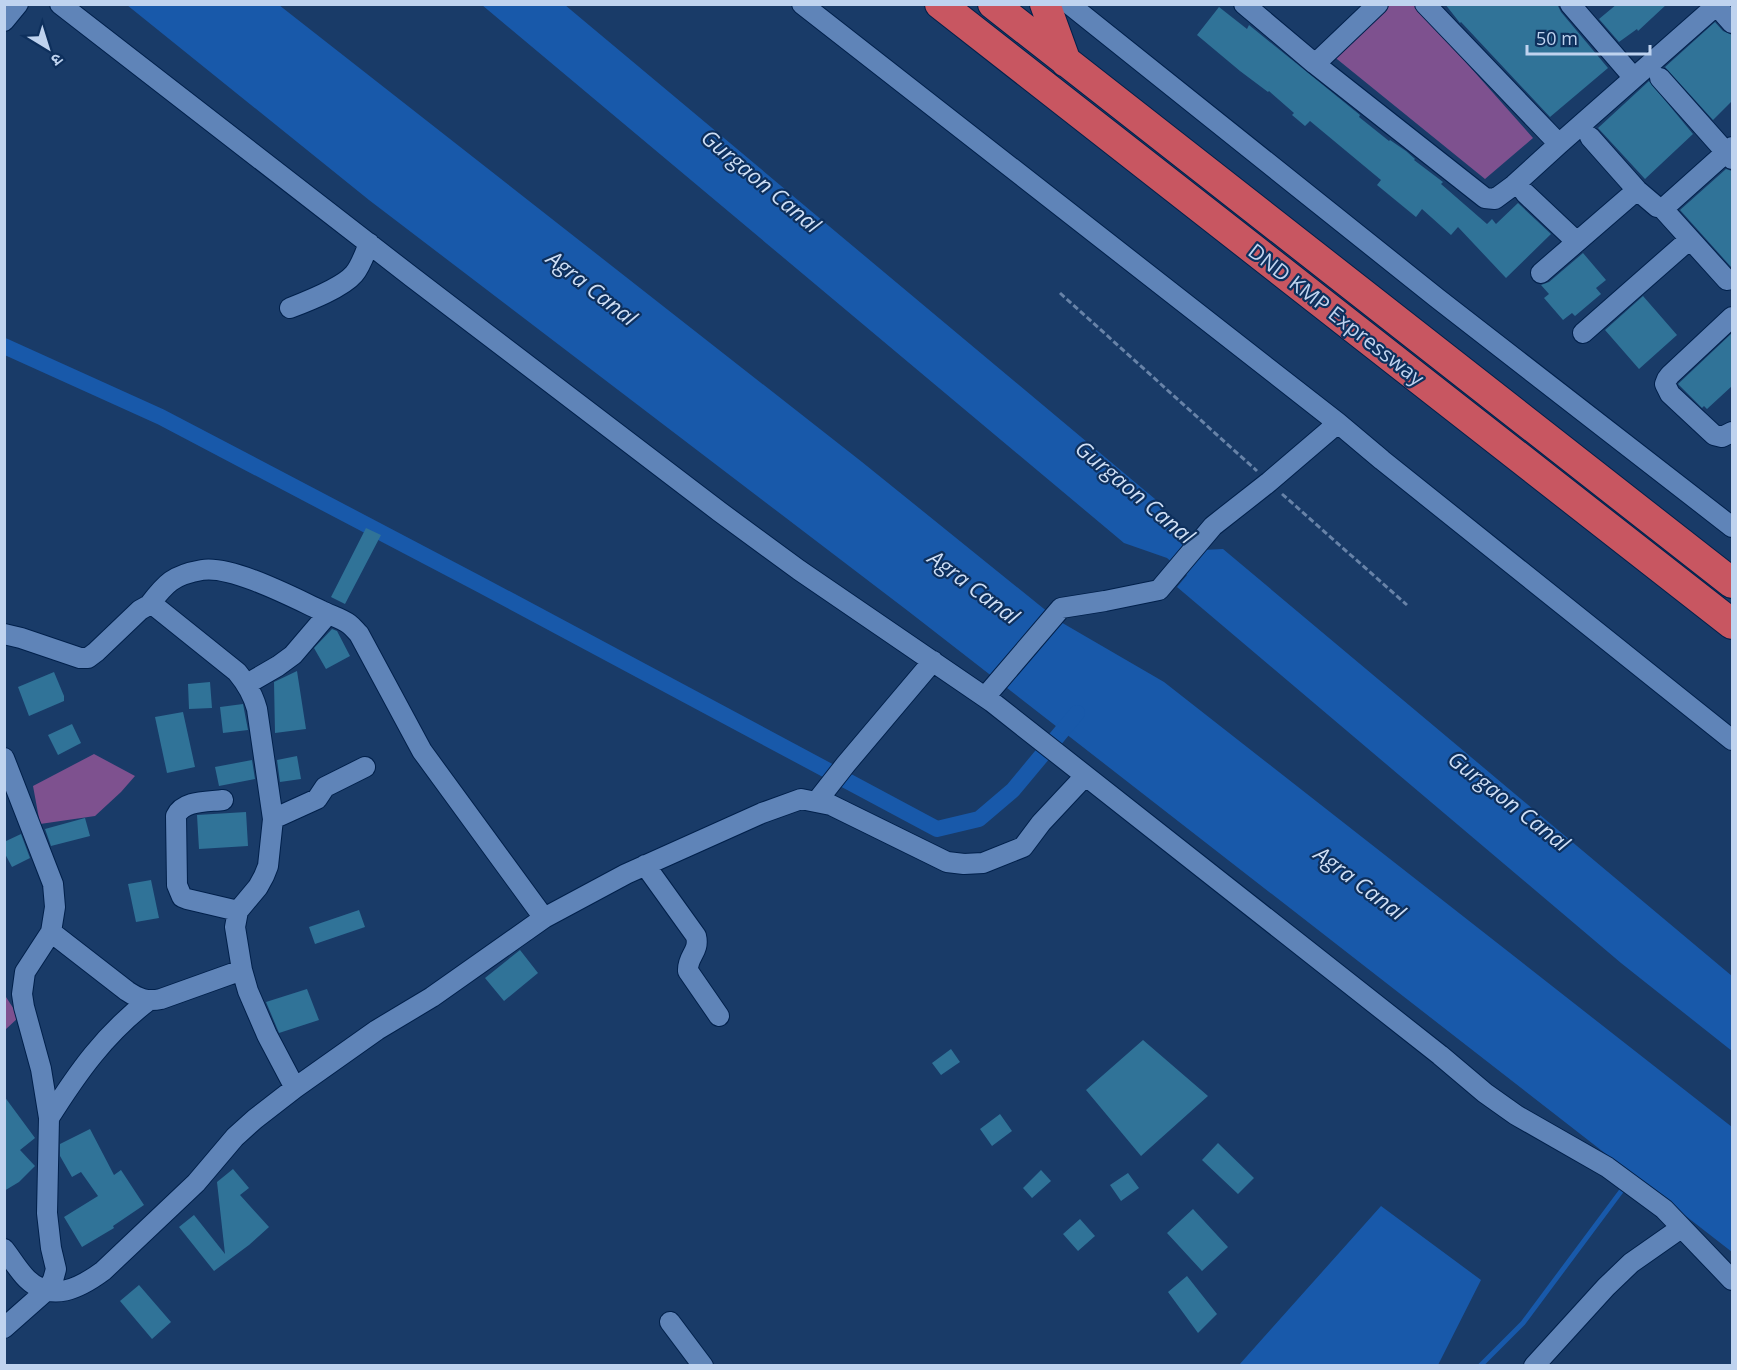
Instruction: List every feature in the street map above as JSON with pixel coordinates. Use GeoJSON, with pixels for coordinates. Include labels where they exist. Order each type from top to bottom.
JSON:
{"type":"FeatureCollection","features":[{"type":"Feature","properties":{"kind":"highway","name":"DND KMP Expressway"},"geometry":{"type":"LineString","coordinates":[[940,4],[1732,624]]}},
{"type":"Feature","properties":{"kind":"highway","name":"DND KMP Expressway"},"geometry":{"type":"LineString","coordinates":[[993,4],[1732,583]]}},
{"type":"Feature","properties":{"kind":"highway"},"geometry":{"type":"LineString","coordinates":[[1045,4],[1066,62]]}},
{"type":"Feature","properties":{"kind":"street"},"geometry":{"type":"LineString","coordinates":[[4,21],[18,4]]}},
{"type":"Feature","properties":{"kind":"street"},"geometry":{"type":"LineString","coordinates":[[60,4],[720,512],[799,570],[985,697],[1044,742],[1440,1055],[1485,1094],[1516,1115],[1607,1167],[1664,1209],[1732,1281]]}},
{"type":"Feature","properties":{"kind":"street"},"geometry":{"type":"LineString","coordinates":[[802,4],[1338,423],[1732,740]]}},
{"type":"Feature","properties":{"kind":"street"},"geometry":{"type":"LineString","coordinates":[[1069,4],[1437,298],[1732,527]]}},
{"type":"Feature","properties":{"kind":"street"},"geometry":{"type":"LineString","coordinates":[[1244,4],[1315,64],[1485,198],[1493,200],[1634,78],[1725,14]]}},
{"type":"Feature","properties":{"kind":"street"},"geometry":{"type":"LineString","coordinates":[[1315,64],[1378,4]]}},
{"type":"Feature","properties":{"kind":"street"},"geometry":{"type":"LineString","coordinates":[[1425,4],[1558,144]]}},
{"type":"Feature","properties":{"kind":"street"},"geometry":{"type":"LineString","coordinates":[[1570,4],[1634,78]]}},
{"type":"Feature","properties":{"kind":"street"},"geometry":{"type":"LineString","coordinates":[[1660,78],[1730,153],[1662,208]]}},
{"type":"Feature","properties":{"kind":"street"},"geometry":{"type":"LineString","coordinates":[[1590,137],[1637,190],[1657,207],[1662,208],[1727,280]]}},
{"type":"Feature","properties":{"kind":"street"},"geometry":{"type":"LineString","coordinates":[[1541,273],[1637,190]]}},
{"type":"Feature","properties":{"kind":"street"},"geometry":{"type":"LineString","coordinates":[[1525,193],[1576,242]]}},
{"type":"Feature","properties":{"kind":"street"},"geometry":{"type":"LineString","coordinates":[[1582,333],[1690,239]]}},
{"type":"Feature","properties":{"kind":"street"},"geometry":{"type":"LineString","coordinates":[[290,309],[349,279],[357,270],[369,243]]}},
{"type":"Feature","properties":{"kind":"street"},"geometry":{"type":"LineString","coordinates":[[1732,317],[1666,379],[1665,384],[1666,390],[1714,435],[1722,437],[1732,432]]}},
{"type":"Feature","properties":{"kind":"street"},"geometry":{"type":"LineString","coordinates":[[985,697],[1061,608],[1159,590],[1213,525],[1269,482],[1338,423]]}},
{"type":"Feature","properties":{"kind":"street"},"geometry":{"type":"LineString","coordinates":[[4,634],[80,658],[88,658],[140,610],[149,605],[165,584],[175,578],[202,570],[216,569],[254,582],[349,624],[359,634],[422,751],[544,918]]}},
{"type":"Feature","properties":{"kind":"street"},"geometry":{"type":"LineString","coordinates":[[149,605],[156,608],[237,672],[247,684],[257,709],[273,819],[268,866],[258,887],[238,911],[235,927],[242,970],[255,1010],[295,1088]]}},
{"type":"Feature","properties":{"kind":"street"},"geometry":{"type":"LineString","coordinates":[[247,684],[293,655],[328,614]]}},
{"type":"Feature","properties":{"kind":"street"},"geometry":{"type":"LineString","coordinates":[[817,801],[933,661]]}},
{"type":"Feature","properties":{"kind":"street"},"geometry":{"type":"LineString","coordinates":[[4,758],[53,884],[56,907],[51,932],[25,972],[22,993],[41,1069],[49,1118],[47,1213],[48,1233],[56,1269],[47,1290],[4,1328]]}},
{"type":"Feature","properties":{"kind":"street"},"geometry":{"type":"LineString","coordinates":[[273,819],[317,799],[325,787],[365,767]]}},
{"type":"Feature","properties":{"kind":"street"},"geometry":{"type":"LineString","coordinates":[[4,1249],[28,1280],[47,1290],[62,1292],[75,1289],[88,1282],[196,1183],[248,1125],[295,1088],[377,1030],[432,997],[544,918],[645,866],[762,813],[801,799],[817,801],[831,805],[948,862],[983,863],[1023,847],[1041,823],[1085,776]]}},
{"type":"Feature","properties":{"kind":"street"},"geometry":{"type":"LineString","coordinates":[[223,800],[190,804],[178,810],[176,816],[177,885],[182,897],[238,911]]}},
{"type":"Feature","properties":{"kind":"street"},"geometry":{"type":"LineString","coordinates":[[645,866],[696,936],[697,947],[687,966],[688,971],[719,1016]]}},
{"type":"Feature","properties":{"kind":"street"},"geometry":{"type":"LineString","coordinates":[[51,932],[127,991],[137,998],[148,1001],[161,999],[242,970]]}},
{"type":"Feature","properties":{"kind":"street"},"geometry":{"type":"LineString","coordinates":[[49,1118],[84,1065],[122,1023],[148,1001]]}},
{"type":"Feature","properties":{"kind":"street"},"geometry":{"type":"LineString","coordinates":[[1534,1365],[1631,1263],[1681,1228]]}},
{"type":"Feature","properties":{"kind":"street"},"geometry":{"type":"LineString","coordinates":[[670,1322],[703,1365]]}},
{"type":"Feature","properties":{"kind":"path"},"geometry":{"type":"LineString","coordinates":[[1060,293],[1407,605]]}},
{"type":"Feature","properties":{"kind":"shaded area"},"geometry":{"type":"Polygon","coordinates":[[[1386,5],[1415,5],[1533,138],[1485,179],[1332,55],[1386,5]]]}},
{"type":"Feature","properties":{"kind":"shaded area"},"geometry":{"type":"Polygon","coordinates":[[[94,754],[135,776],[95,816],[40,824],[33,786],[94,754]]]}},
{"type":"Feature","properties":{"kind":"shaded area"},"geometry":{"type":"Polygon","coordinates":[[[4,994],[19,1017],[5,1030],[4,1030],[4,994]]]}},
{"type":"Feature","properties":{"kind":"water","name":"Agra Canal"},"geometry":{"type":"Polygon","coordinates":[[[127,5],[279,5],[862,462],[1059,621],[1164,682],[1732,1127],[1732,1252],[908,611],[369,200],[127,5]]]}},
{"type":"Feature","properties":{"kind":"water","name":"Gurgaon Canal"},"geometry":{"type":"Polygon","coordinates":[[[482,5],[565,5],[1155,499],[1188,538],[1202,550],[1223,549],[1732,976],[1732,1051],[1621,963],[1177,587],[1187,575],[1167,558],[1124,543],[482,5]]]}},
{"type":"Feature","properties":{"kind":"water"},"geometry":{"type":"Polygon","coordinates":[[[1381,1206],[1481,1280],[1438,1365],[1239,1365],[1381,1206]]]}},
{"type":"Feature","properties":{"kind":"building"},"geometry":{"type":"Polygon","coordinates":[[[1445,4],[1557,4],[1561,12],[1608,68],[1550,117],[1460,23],[1445,4]]]}},
{"type":"Feature","properties":{"kind":"building"},"geometry":{"type":"Polygon","coordinates":[[[1617,4],[1667,4],[1638,31],[1637,29],[1619,42],[1599,19],[1617,4]]]}},
{"type":"Feature","properties":{"kind":"building"},"geometry":{"type":"Polygon","coordinates":[[[1219,7],[1247,29],[1249,25],[1360,115],[1359,117],[1389,141],[1406,151],[1487,224],[1492,219],[1496,224],[1518,203],[1551,234],[1506,278],[1458,227],[1451,235],[1422,209],[1416,217],[1377,185],[1381,180],[1310,121],[1305,126],[1269,91],[1240,71],[1197,35],[1219,7]]]}},
{"type":"Feature","properties":{"kind":"building"},"geometry":{"type":"Polygon","coordinates":[[[1715,22],[1723,31],[1732,35],[1732,101],[1713,120],[1665,67],[1715,22]]]}},
{"type":"Feature","properties":{"kind":"building"},"geometry":{"type":"Polygon","coordinates":[[[1649,81],[1693,134],[1645,179],[1598,128],[1649,81]]]}},
{"type":"Feature","properties":{"kind":"building"},"geometry":{"type":"Polygon","coordinates":[[[1726,169],[1732,171],[1732,268],[1680,210],[1726,169]]]}},
{"type":"Feature","properties":{"kind":"building"},"geometry":{"type":"Polygon","coordinates":[[[1583,253],[1606,280],[1596,288],[1601,294],[1575,316],[1572,313],[1563,320],[1544,298],[1549,294],[1541,285],[1549,282],[1583,253]]]}},
{"type":"Feature","properties":{"kind":"building"},"geometry":{"type":"Polygon","coordinates":[[[1643,296],[1677,335],[1639,369],[1605,330],[1643,296]]]}},
{"type":"Feature","properties":{"kind":"building"},"geometry":{"type":"Polygon","coordinates":[[[1732,333],[1732,386],[1707,409],[1704,406],[1702,408],[1678,384],[1732,333]]]}},
{"type":"Feature","properties":{"kind":"building"},"geometry":{"type":"Polygon","coordinates":[[[366,528],[381,535],[345,604],[331,597],[366,528]]]}},
{"type":"Feature","properties":{"kind":"building"},"geometry":{"type":"Polygon","coordinates":[[[332,629],[337,631],[350,656],[326,669],[314,648],[332,629]]]}},
{"type":"Feature","properties":{"kind":"building"},"geometry":{"type":"Polygon","coordinates":[[[297,671],[306,729],[275,733],[274,682],[297,671]]]}},
{"type":"Feature","properties":{"kind":"building"},"geometry":{"type":"Polygon","coordinates":[[[54,672],[64,701],[29,716],[18,687],[54,672]]]}},
{"type":"Feature","properties":{"kind":"building"},"geometry":{"type":"Polygon","coordinates":[[[210,682],[212,708],[189,709],[188,684],[210,682]]]}},
{"type":"Feature","properties":{"kind":"building"},"geometry":{"type":"Polygon","coordinates":[[[243,704],[248,730],[223,733],[220,707],[243,704]]]}},
{"type":"Feature","properties":{"kind":"building"},"geometry":{"type":"Polygon","coordinates":[[[183,712],[195,767],[167,773],[155,717],[183,712]]]}},
{"type":"Feature","properties":{"kind":"building"},"geometry":{"type":"Polygon","coordinates":[[[72,724],[81,743],[58,755],[48,735],[72,724]]]}},
{"type":"Feature","properties":{"kind":"building"},"geometry":{"type":"Polygon","coordinates":[[[297,756],[301,779],[280,782],[277,760],[297,756]]]}},
{"type":"Feature","properties":{"kind":"building"},"geometry":{"type":"Polygon","coordinates":[[[252,760],[255,779],[219,786],[215,767],[252,760]]]}},
{"type":"Feature","properties":{"kind":"building"},"geometry":{"type":"Polygon","coordinates":[[[246,812],[248,846],[199,849],[197,815],[246,812]]]}},
{"type":"Feature","properties":{"kind":"building"},"geometry":{"type":"Polygon","coordinates":[[[85,818],[90,836],[51,846],[45,829],[85,818]]]}},
{"type":"Feature","properties":{"kind":"building"},"geometry":{"type":"Polygon","coordinates":[[[21,834],[30,858],[12,867],[4,852],[4,842],[21,834]]]}},
{"type":"Feature","properties":{"kind":"building"},"geometry":{"type":"Polygon","coordinates":[[[151,880],[159,918],[136,922],[128,884],[151,880]]]}},
{"type":"Feature","properties":{"kind":"building"},"geometry":{"type":"Polygon","coordinates":[[[359,910],[365,927],[315,944],[309,927],[359,910]]]}},
{"type":"Feature","properties":{"kind":"building"},"geometry":{"type":"Polygon","coordinates":[[[520,950],[538,973],[504,1001],[485,978],[520,950]]]}},
{"type":"Feature","properties":{"kind":"building"},"geometry":{"type":"Polygon","coordinates":[[[307,989],[319,1020],[279,1033],[266,1002],[307,989]]]}},
{"type":"Feature","properties":{"kind":"building"},"geometry":{"type":"Polygon","coordinates":[[[1143,1040],[1208,1096],[1141,1156],[1086,1090],[1143,1040]]]}},
{"type":"Feature","properties":{"kind":"building"},"geometry":{"type":"Polygon","coordinates":[[[951,1049],[960,1062],[941,1075],[932,1063],[951,1049]]]}},
{"type":"Feature","properties":{"kind":"building"},"geometry":{"type":"Polygon","coordinates":[[[4,1096],[35,1138],[20,1150],[35,1166],[19,1182],[4,1191],[4,1096]]]}},
{"type":"Feature","properties":{"kind":"building"},"geometry":{"type":"Polygon","coordinates":[[[1000,1114],[1012,1131],[992,1146],[980,1129],[1000,1114]]]}},
{"type":"Feature","properties":{"kind":"building"},"geometry":{"type":"Polygon","coordinates":[[[90,1129],[114,1175],[121,1170],[144,1205],[113,1226],[114,1228],[82,1247],[64,1217],[98,1196],[81,1172],[72,1177],[60,1156],[60,1144],[90,1129]]]}},
{"type":"Feature","properties":{"kind":"building"},"geometry":{"type":"Polygon","coordinates":[[[1218,1143],[1254,1178],[1238,1194],[1202,1160],[1218,1143]]]}},
{"type":"Feature","properties":{"kind":"building"},"geometry":{"type":"Polygon","coordinates":[[[233,1169],[249,1188],[240,1195],[269,1227],[214,1271],[179,1227],[194,1215],[225,1254],[217,1182],[233,1169]]]}},
{"type":"Feature","properties":{"kind":"building"},"geometry":{"type":"Polygon","coordinates":[[[1041,1170],[1051,1181],[1032,1198],[1023,1188],[1041,1170]]]}},
{"type":"Feature","properties":{"kind":"building"},"geometry":{"type":"Polygon","coordinates":[[[1128,1173],[1139,1188],[1121,1201],[1110,1185],[1128,1173]]]}},
{"type":"Feature","properties":{"kind":"building"},"geometry":{"type":"Polygon","coordinates":[[[1193,1209],[1228,1247],[1202,1271],[1167,1233],[1193,1209]]]}},
{"type":"Feature","properties":{"kind":"building"},"geometry":{"type":"Polygon","coordinates":[[[1080,1219],[1095,1236],[1078,1251],[1063,1234],[1080,1219]]]}},
{"type":"Feature","properties":{"kind":"building"},"geometry":{"type":"Polygon","coordinates":[[[1187,1276],[1217,1314],[1198,1333],[1168,1292],[1187,1276]]]}},
{"type":"Feature","properties":{"kind":"building"},"geometry":{"type":"Polygon","coordinates":[[[139,1285],[171,1322],[152,1339],[120,1301],[139,1285]]]}},
{"type":"Feature","properties":{"kind":"waterway"},"geometry":{"type":"LineString","coordinates":[[4,346],[161,417],[937,829],[979,819],[1013,790],[1077,713]]}},
{"type":"Feature","properties":{"kind":"waterway"},"geometry":{"type":"LineString","coordinates":[[1480,1366],[1523,1323],[1625,1186]]}}]}
